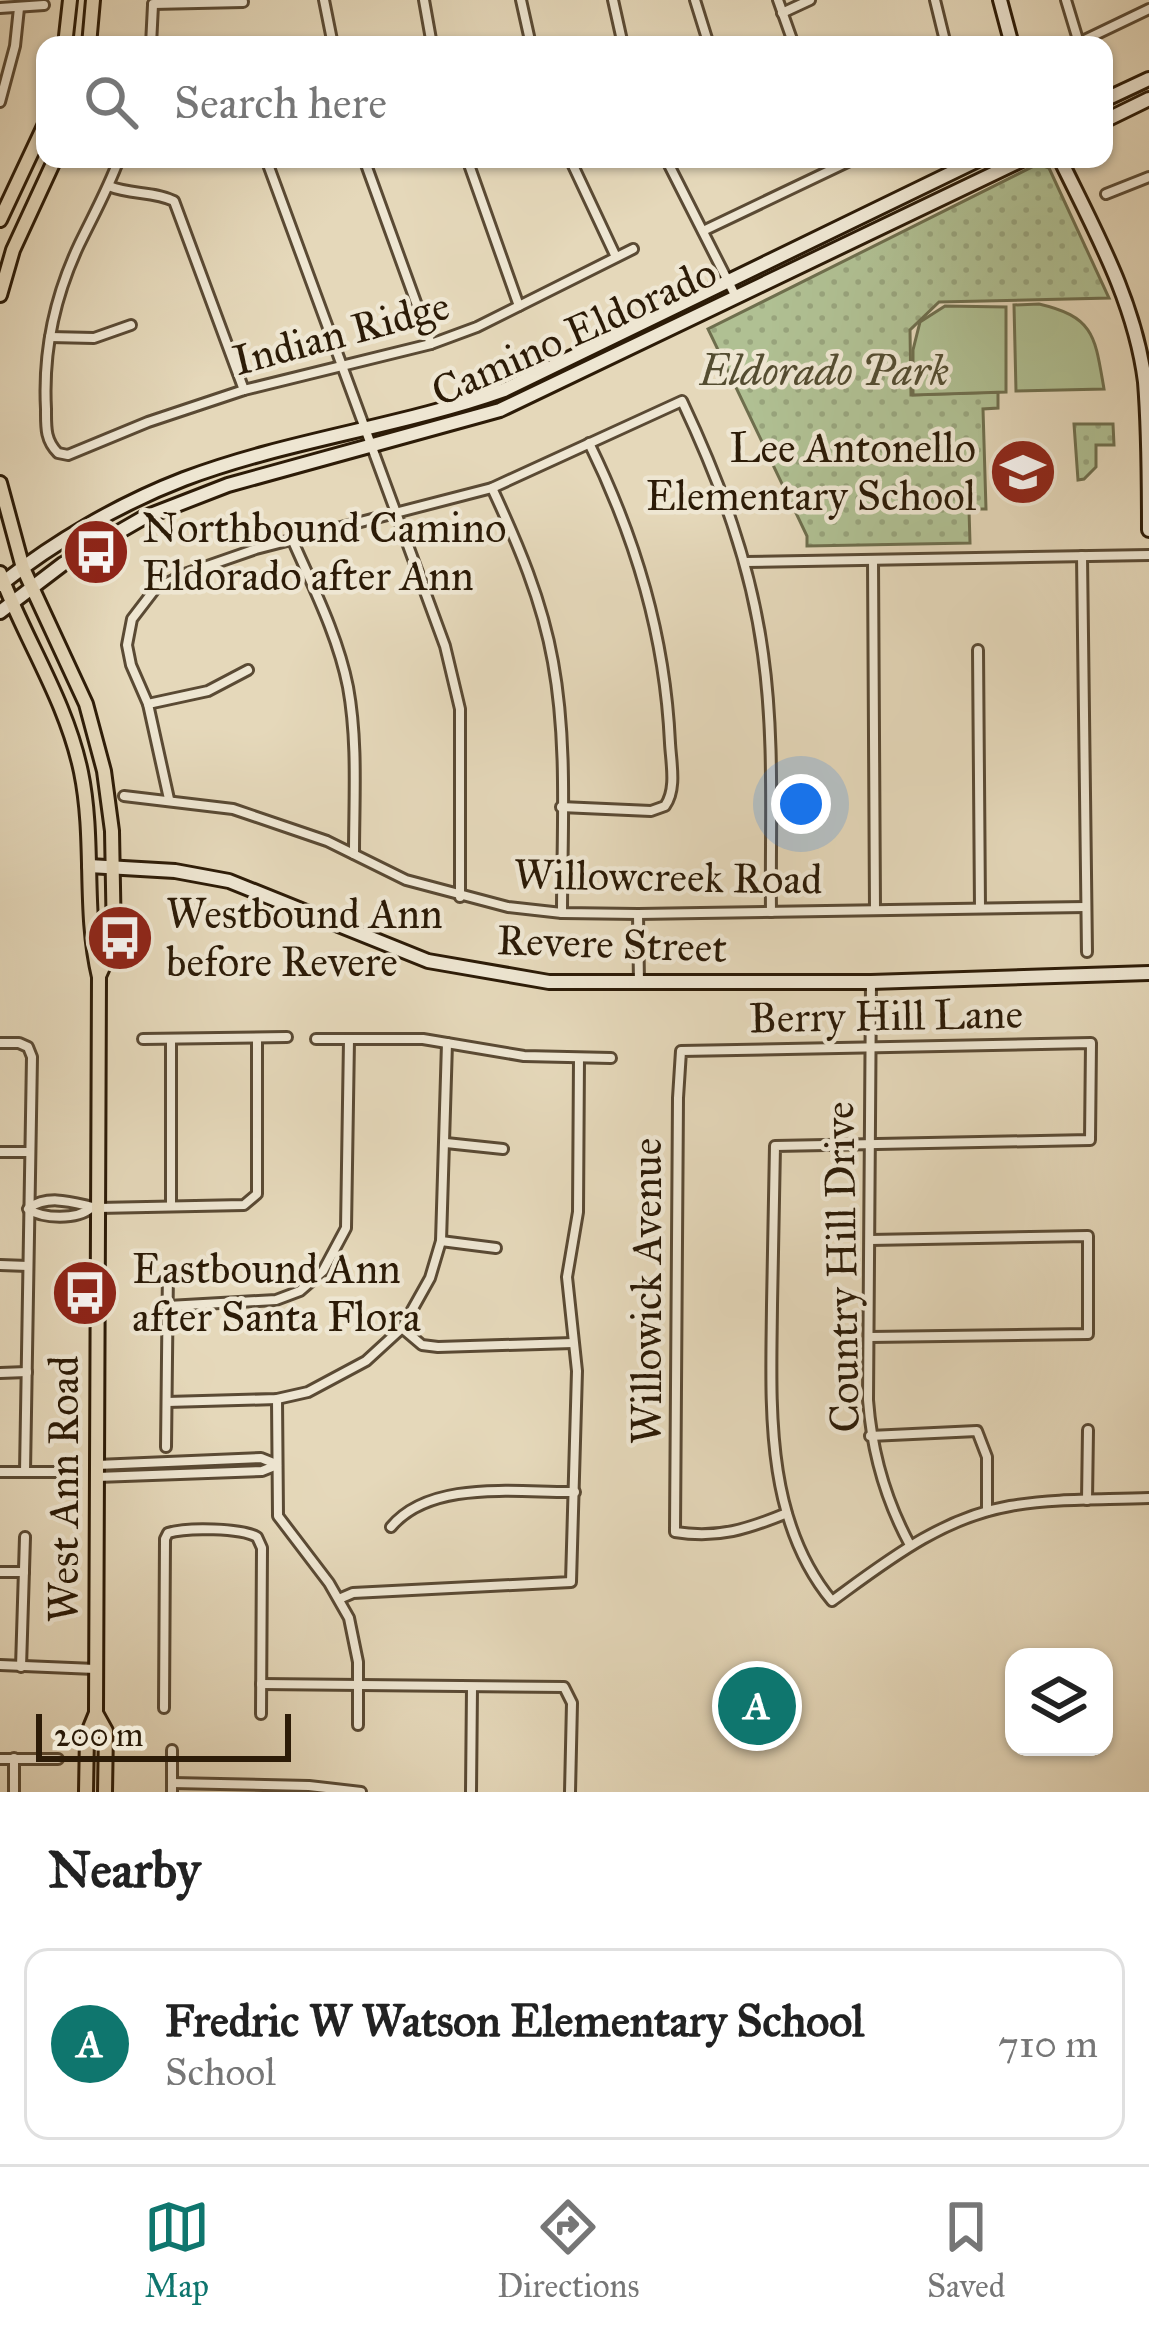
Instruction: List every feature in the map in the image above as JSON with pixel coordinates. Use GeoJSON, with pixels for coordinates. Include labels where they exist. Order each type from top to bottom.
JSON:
{"type":"FeatureCollection","features":[{"type":"Feature","properties":{"kind":"main road"},"geometry":{"type":"LineString","coordinates":[[66,36],[70,0]]}},
{"type":"Feature","properties":{"kind":"main road"},"geometry":{"type":"LineString","coordinates":[[89,36],[92,0]]}},
{"type":"Feature","properties":{"kind":"main road"},"geometry":{"type":"LineString","coordinates":[[1000,0],[1010,36]]}},
{"type":"Feature","properties":{"kind":"main road"},"geometry":{"type":"LineString","coordinates":[[1113,96],[1149,79]]}},
{"type":"Feature","properties":{"kind":"main road"},"geometry":{"type":"LineString","coordinates":[[1113,117],[1149,99]]}},
{"type":"Feature","properties":{"kind":"main road"},"geometry":{"type":"LineString","coordinates":[[0,220],[36,143]]}},
{"type":"Feature","properties":{"kind":"main road"},"geometry":{"type":"LineString","coordinates":[[0,295],[4,260],[50,168]]}},
{"type":"Feature","properties":{"kind":"main road","name":"Camino Eldorado"},"geometry":{"type":"LineString","coordinates":[[1,580],[85,528],[183,479],[504,390],[961,168]]}},
{"type":"Feature","properties":{"kind":"main road","name":"Camino Eldorado"},"geometry":{"type":"LineString","coordinates":[[0,612],[106,538],[175,504],[500,410],[1005,168]]}},
{"type":"Feature","properties":{"kind":"main road"},"geometry":{"type":"LineString","coordinates":[[1064,168],[1114,270],[1134,326],[1149,415],[1149,530]]}},
{"type":"Feature","properties":{"kind":"main road","name":"West Ann Road"},"geometry":{"type":"LineString","coordinates":[[0,483],[30,587],[93,728],[111,811],[114,943],[99,977]]}},
{"type":"Feature","properties":{"kind":"main road","name":"West Ann Road"},"geometry":{"type":"LineString","coordinates":[[1,580],[71,733],[86,796],[92,947],[99,977],[94,1208],[96,1713],[87,1735],[86,1792]]}},
{"type":"Feature","properties":{"kind":"main road","name":"Revere Street"},"geometry":{"type":"LineString","coordinates":[[89,866],[175,871],[229,881],[362,938],[455,968],[549,982],[871,982],[1149,973]]}},
{"type":"Feature","properties":{"kind":"main road","name":"West Ann Road"},"geometry":{"type":"LineString","coordinates":[[96,1713],[106,1732],[106,1792]]}},
{"type":"Feature","properties":{"kind":"street"},"geometry":{"type":"LineString","coordinates":[[324,0],[332,36]]}},
{"type":"Feature","properties":{"kind":"street"},"geometry":{"type":"LineString","coordinates":[[424,0],[430,36]]}},
{"type":"Feature","properties":{"kind":"street"},"geometry":{"type":"LineString","coordinates":[[521,0],[529,36]]}},
{"type":"Feature","properties":{"kind":"street"},"geometry":{"type":"LineString","coordinates":[[613,0],[621,36]]}},
{"type":"Feature","properties":{"kind":"street"},"geometry":{"type":"LineString","coordinates":[[695,0],[706,36]]}},
{"type":"Feature","properties":{"kind":"street"},"geometry":{"type":"LineString","coordinates":[[778,0],[791,36]]}},
{"type":"Feature","properties":{"kind":"street"},"geometry":{"type":"LineString","coordinates":[[782,13],[810,0]]}},
{"type":"Feature","properties":{"kind":"street"},"geometry":{"type":"LineString","coordinates":[[935,0],[944,36]]}},
{"type":"Feature","properties":{"kind":"street"},"geometry":{"type":"LineString","coordinates":[[1066,0],[1075,36]]}},
{"type":"Feature","properties":{"kind":"street"},"geometry":{"type":"LineString","coordinates":[[151,36],[153,2],[243,2]]}},
{"type":"Feature","properties":{"kind":"street"},"geometry":{"type":"LineString","coordinates":[[0,8],[44,4]]}},
{"type":"Feature","properties":{"kind":"street"},"geometry":{"type":"LineString","coordinates":[[0,102],[16,46],[19,8]]}},
{"type":"Feature","properties":{"kind":"street"},"geometry":{"type":"LineString","coordinates":[[1093,36],[1149,9]]}},
{"type":"Feature","properties":{"kind":"street"},"geometry":{"type":"LineString","coordinates":[[116,168],[77,249],[50,337],[94,338],[131,325]]}},
{"type":"Feature","properties":{"kind":"street"},"geometry":{"type":"LineString","coordinates":[[269,168],[435,612],[460,709],[460,897]]}},
{"type":"Feature","properties":{"kind":"street"},"geometry":{"type":"LineString","coordinates":[[367,168],[431,344]]}},
{"type":"Feature","properties":{"kind":"street"},"geometry":{"type":"LineString","coordinates":[[470,168],[519,306]]}},
{"type":"Feature","properties":{"kind":"street"},"geometry":{"type":"LineString","coordinates":[[574,168],[616,257]]}},
{"type":"Feature","properties":{"kind":"street"},"geometry":{"type":"LineString","coordinates":[[671,168],[736,298]]}},
{"type":"Feature","properties":{"kind":"street"},"geometry":{"type":"LineString","coordinates":[[703,231],[834,168]]}},
{"type":"Feature","properties":{"kind":"street"},"geometry":{"type":"LineString","coordinates":[[1106,194],[1148,181]]}},
{"type":"Feature","properties":{"kind":"street"},"geometry":{"type":"LineString","coordinates":[[109,187],[174,201],[244,390]]}},
{"type":"Feature","properties":{"kind":"street","name":"Indian Ridge"},"geometry":{"type":"LineString","coordinates":[[50,337],[47,436],[58,453],[78,453],[148,422],[244,390],[431,344],[633,249]]}},
{"type":"Feature","properties":{"kind":"street"},"geometry":{"type":"LineString","coordinates":[[169,799],[148,704],[127,645],[132,619],[145,598],[187,573],[292,539],[491,488],[682,401],[712,466],[745,562],[764,655],[771,912]]}},
{"type":"Feature","properties":{"kind":"street"},"geometry":{"type":"LineString","coordinates":[[562,807],[651,812],[665,806],[672,790],[668,701],[658,635],[622,509],[589,443]]}},
{"type":"Feature","properties":{"kind":"street"},"geometry":{"type":"LineString","coordinates":[[491,488],[533,585],[554,663],[562,914]]}},
{"type":"Feature","properties":{"kind":"street"},"geometry":{"type":"LineString","coordinates":[[292,539],[335,641],[347,684],[354,727],[354,854]]}},
{"type":"Feature","properties":{"kind":"street"},"geometry":{"type":"LineString","coordinates":[[745,562],[1149,555]]}},
{"type":"Feature","properties":{"kind":"street"},"geometry":{"type":"LineString","coordinates":[[1082,556],[1087,952]]}},
{"type":"Feature","properties":{"kind":"street"},"geometry":{"type":"LineString","coordinates":[[873,560],[875,910]]}},
{"type":"Feature","properties":{"kind":"street"},"geometry":{"type":"LineString","coordinates":[[978,650],[980,908]]}},
{"type":"Feature","properties":{"kind":"street"},"geometry":{"type":"LineString","coordinates":[[148,704],[208,691],[248,670]]}},
{"type":"Feature","properties":{"kind":"street","name":"Willowcreek Road"},"geometry":{"type":"LineString","coordinates":[[124,796],[233,809],[286,825],[406,880],[460,897],[562,914],[1086,907]]}},
{"type":"Feature","properties":{"kind":"street"},"geometry":{"type":"LineString","coordinates":[[638,914],[639,984]]}},
{"type":"Feature","properties":{"kind":"street","name":"Country Hill Drive"},"geometry":{"type":"LineString","coordinates":[[871,982],[870,1436],[891,1510],[910,1545]]}},
{"type":"Feature","properties":{"kind":"street"},"geometry":{"type":"LineString","coordinates":[[28,1209],[37,1215],[82,1216],[94,1208],[252,1201],[256,1194],[257,1037]]}},
{"type":"Feature","properties":{"kind":"street"},"geometry":{"type":"LineString","coordinates":[[143,1039],[286,1037]]}},
{"type":"Feature","properties":{"kind":"street"},"geometry":{"type":"LineString","coordinates":[[171,1039],[171,1207]]}},
{"type":"Feature","properties":{"kind":"street"},"geometry":{"type":"LineString","coordinates":[[316,1039],[423,1039],[524,1056],[611,1058]]}},
{"type":"Feature","properties":{"kind":"street"},"geometry":{"type":"LineString","coordinates":[[168,1306],[276,1300],[300,1291],[323,1271],[346,1228],[349,1040]]}},
{"type":"Feature","properties":{"kind":"street"},"geometry":{"type":"LineString","coordinates":[[0,1043],[20,1042],[32,1057],[26,1472]]}},
{"type":"Feature","properties":{"kind":"street"},"geometry":{"type":"LineString","coordinates":[[167,1402],[277,1399],[308,1392],[346,1375],[403,1328],[430,1279],[441,1241],[447,1043]]}},
{"type":"Feature","properties":{"kind":"street","name":"Berry Hill Lane"},"geometry":{"type":"LineString","coordinates":[[682,1051],[1091,1043],[1090,1140],[870,1144]]}},
{"type":"Feature","properties":{"kind":"street","name":"Willowick Avenue"},"geometry":{"type":"LineString","coordinates":[[682,1051],[675,1532],[705,1537],[745,1531],[787,1513]]}},
{"type":"Feature","properties":{"kind":"street"},"geometry":{"type":"LineString","coordinates":[[339,1599],[353,1593],[572,1582],[577,1371],[567,1277],[578,1212],[579,1058]]}},
{"type":"Feature","properties":{"kind":"street"},"geometry":{"type":"LineString","coordinates":[[446,1143],[503,1149]]}},
{"type":"Feature","properties":{"kind":"street"},"geometry":{"type":"LineString","coordinates":[[870,1144],[775,1146],[771,1387],[777,1471],[787,1513],[819,1585],[832,1600],[910,1545],[987,1511],[1034,1502],[1149,1498]]}},
{"type":"Feature","properties":{"kind":"street"},"geometry":{"type":"LineString","coordinates":[[0,1152],[28,1152]]}},
{"type":"Feature","properties":{"kind":"street"},"geometry":{"type":"LineString","coordinates":[[870,1240],[1088,1236],[1088,1334],[870,1336]]}},
{"type":"Feature","properties":{"kind":"street"},"geometry":{"type":"LineString","coordinates":[[441,1241],[496,1248]]}},
{"type":"Feature","properties":{"kind":"street"},"geometry":{"type":"LineString","coordinates":[[0,1265],[28,1266]]}},
{"type":"Feature","properties":{"kind":"street"},"geometry":{"type":"LineString","coordinates":[[166,1447],[168,1270]]}},
{"type":"Feature","properties":{"kind":"street"},"geometry":{"type":"LineString","coordinates":[[403,1328],[422,1345],[438,1347],[573,1343]]}},
{"type":"Feature","properties":{"kind":"street"},"geometry":{"type":"LineString","coordinates":[[0,1373],[27,1372]]}},
{"type":"Feature","properties":{"kind":"street"},"geometry":{"type":"LineString","coordinates":[[277,1399],[278,1516],[339,1599],[355,1636],[358,1725]]}},
{"type":"Feature","properties":{"kind":"street"},"geometry":{"type":"LineString","coordinates":[[1087,1501],[1088,1430]]}},
{"type":"Feature","properties":{"kind":"street"},"geometry":{"type":"LineString","coordinates":[[870,1436],[977,1431],[987,1457],[987,1511]]}},
{"type":"Feature","properties":{"kind":"street"},"geometry":{"type":"LineString","coordinates":[[97,1471],[261,1458],[277,1465]]}},
{"type":"Feature","properties":{"kind":"street"},"geometry":{"type":"LineString","coordinates":[[0,1472],[64,1472]]}},
{"type":"Feature","properties":{"kind":"street"},"geometry":{"type":"LineString","coordinates":[[391,1527],[403,1512],[431,1499],[575,1492]]}},
{"type":"Feature","properties":{"kind":"street"},"geometry":{"type":"LineString","coordinates":[[164,1708],[163,1545],[168,1532],[245,1531],[257,1537],[262,1547],[261,1714]]}},
{"type":"Feature","properties":{"kind":"street"},"geometry":{"type":"LineString","coordinates":[[21,1667],[25,1537]]}},
{"type":"Feature","properties":{"kind":"street"},"geometry":{"type":"LineString","coordinates":[[0,1572],[24,1572]]}},
{"type":"Feature","properties":{"kind":"street"},"geometry":{"type":"LineString","coordinates":[[0,1665],[96,1669]]}},
{"type":"Feature","properties":{"kind":"street"},"geometry":{"type":"LineString","coordinates":[[261,1684],[552,1685],[568,1690],[570,1792]]}},
{"type":"Feature","properties":{"kind":"street"},"geometry":{"type":"LineString","coordinates":[[471,1792],[472,1688]]}},
{"type":"Feature","properties":{"kind":"street"},"geometry":{"type":"LineString","coordinates":[[172,1750],[172,1788],[361,1792]]}},
{"type":"Feature","properties":{"kind":"street"},"geometry":{"type":"LineString","coordinates":[[14,1758],[14,1792]]}},
{"type":"Feature","properties":{"kind":"street"},"geometry":{"type":"LineString","coordinates":[[0,1759],[58,1759]]}},
{"type":"Feature","properties":{"kind":"green space","name":"Eldorado Park"},"geometry":{"type":"Polygon","coordinates":[[[1030,168],[1049,168],[1109,298],[939,302],[910,330],[911,395],[998,392],[998,408],[983,409],[986,509],[969,509],[970,543],[807,546],[807,536],[708,329],[1030,168]]]}},
{"type":"Feature","properties":{"kind":"green space"},"geometry":{"type":"Polygon","coordinates":[[[1039,304],[1072,315],[1089,332],[1104,389],[1016,391],[1014,305],[1039,304]]]}},
{"type":"Feature","properties":{"kind":"green space"},"geometry":{"type":"Polygon","coordinates":[[[945,306],[1006,307],[1006,392],[913,395],[913,350],[920,322],[945,306]]]}},
{"type":"Feature","properties":{"kind":"green space"},"geometry":{"type":"Polygon","coordinates":[[[1074,424],[1113,424],[1114,445],[1096,445],[1096,467],[1078,480],[1074,424]]]}},
{"type":"Feature","properties":{"kind":"place","name":"Lee Antonello Elementary School"},"geometry":{"type":"Point","coordinates":[1023,472]}},
{"type":"Feature","properties":{"kind":"place","name":"Northbound Camino Eldorado after Ann"},"geometry":{"type":"Point","coordinates":[96,552]}},
{"type":"Feature","properties":{"kind":"place","name":"Westbound Ann before Revere"},"geometry":{"type":"Point","coordinates":[120,938]}},
{"type":"Feature","properties":{"kind":"place","name":"Eastbound Ann after Santa Flora"},"geometry":{"type":"Point","coordinates":[85,1293]}},
{"type":"Feature","properties":{"kind":"place","name":"Fredric W Watson Elementary School"},"geometry":{"type":"Point","coordinates":[757,1706]}}]}
